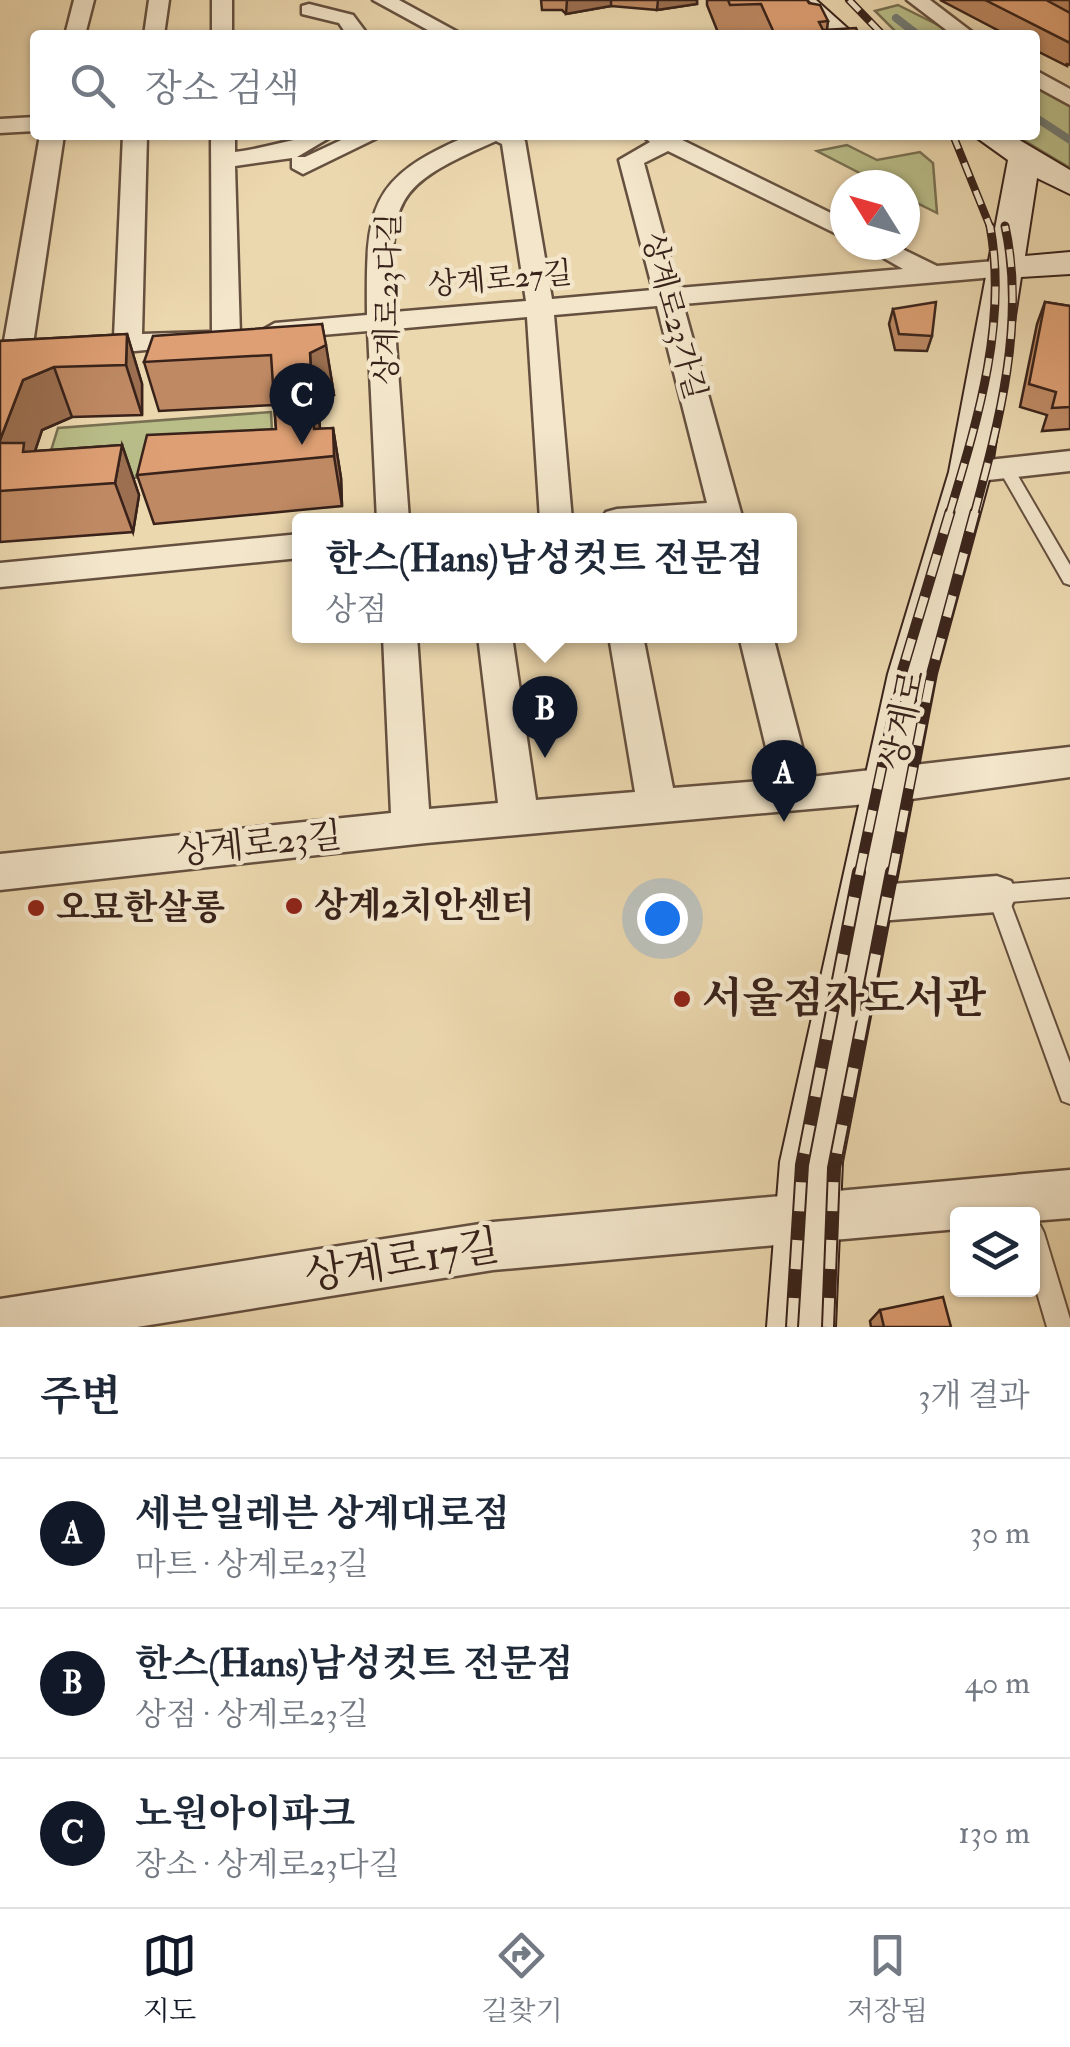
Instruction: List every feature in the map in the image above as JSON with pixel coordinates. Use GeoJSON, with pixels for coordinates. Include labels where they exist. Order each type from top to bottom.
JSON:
{"type":"FeatureCollection","features":[{"type":"Feature","properties":{"kind":"main road"},"geometry":{"type":"LineString","coordinates":[[799,0],[834,30]]}},
{"type":"Feature","properties":{"kind":"main road"},"geometry":{"type":"LineString","coordinates":[[997,140],[1070,184]]}},
{"type":"Feature","properties":{"kind":"main road","name":"상계로"},"geometry":{"type":"LineString","coordinates":[[802,1327],[810,1162],[912,674],[988,470],[1006,268],[1024,158]]}},
{"type":"Feature","properties":{"kind":"main road"},"geometry":{"type":"LineString","coordinates":[[1006,268],[1070,264]]}},
{"type":"Feature","properties":{"kind":"street"},"geometry":{"type":"LineString","coordinates":[[77,30],[84,0]]}},
{"type":"Feature","properties":{"kind":"street"},"geometry":{"type":"LineString","coordinates":[[155,30],[159,0]]}},
{"type":"Feature","properties":{"kind":"street"},"geometry":{"type":"LineString","coordinates":[[222,0],[222,30]]}},
{"type":"Feature","properties":{"kind":"street"},"geometry":{"type":"LineString","coordinates":[[383,0],[423,30]]}},
{"type":"Feature","properties":{"kind":"street"},"geometry":{"type":"LineString","coordinates":[[917,0],[959,30]]}},
{"type":"Feature","properties":{"kind":"street"},"geometry":{"type":"LineString","coordinates":[[309,5],[346,20],[354,30]]}},
{"type":"Feature","properties":{"kind":"street"},"geometry":{"type":"LineString","coordinates":[[1040,80],[1070,98]]}},
{"type":"Feature","properties":{"kind":"street"},"geometry":{"type":"LineString","coordinates":[[0,126],[30,124]]}},
{"type":"Feature","properties":{"kind":"street"},"geometry":{"type":"LineString","coordinates":[[8,354],[51,140]]}},
{"type":"Feature","properties":{"kind":"street"},"geometry":{"type":"LineString","coordinates":[[128,344],[136,140]]}},
{"type":"Feature","properties":{"kind":"street"},"geometry":{"type":"LineString","coordinates":[[226,336],[223,148],[288,152],[312,140]]}},
{"type":"Feature","properties":{"kind":"street"},"geometry":{"type":"LineString","coordinates":[[288,152],[304,167],[361,140]]}},
{"type":"Feature","properties":{"kind":"street","name":"상계로23다길"},"geometry":{"type":"LineString","coordinates":[[393,513],[381,322],[383,210],[395,189],[419,167],[479,140]]}},
{"type":"Feature","properties":{"kind":"street"},"geometry":{"type":"LineString","coordinates":[[510,140],[540,308],[555,513]]}},
{"type":"Feature","properties":{"kind":"street","name":"상계로23가길"},"geometry":{"type":"LineString","coordinates":[[658,140],[631,160],[725,513]]}},
{"type":"Feature","properties":{"kind":"street"},"geometry":{"type":"LineString","coordinates":[[665,140],[830,222]]}},
{"type":"Feature","properties":{"kind":"street"},"geometry":{"type":"LineString","coordinates":[[904,260],[932,274]]}},
{"type":"Feature","properties":{"kind":"street","name":"상계로27길"},"geometry":{"type":"LineString","coordinates":[[8,354],[1006,268]]}},
{"type":"Feature","properties":{"kind":"street"},"geometry":{"type":"LineString","coordinates":[[988,470],[1070,461]]}},
{"type":"Feature","properties":{"kind":"street"},"geometry":{"type":"LineString","coordinates":[[0,575],[292,547]]}},
{"type":"Feature","properties":{"kind":"street"},"geometry":{"type":"LineString","coordinates":[[400,643],[411,828]]}},
{"type":"Feature","properties":{"kind":"street"},"geometry":{"type":"LineString","coordinates":[[496,643],[519,818]]}},
{"type":"Feature","properties":{"kind":"street"},"geometry":{"type":"LineString","coordinates":[[627,643],[656,806]]}},
{"type":"Feature","properties":{"kind":"street"},"geometry":{"type":"LineString","coordinates":[[758,643],[796,794]]}},
{"type":"Feature","properties":{"kind":"street","name":"상계로23길"},"geometry":{"type":"LineString","coordinates":[[0,872],[411,828],[889,786],[1070,762]]}},
{"type":"Feature","properties":{"kind":"street"},"geometry":{"type":"LineString","coordinates":[[865,904],[997,894]]}},
{"type":"Feature","properties":{"kind":"street","name":"상계로17길"},"geometry":{"type":"LineString","coordinates":[[1040,1209],[1070,1194]]}},
{"type":"Feature","properties":{"kind":"street","name":"상계로17길"},"geometry":{"type":"LineString","coordinates":[[0,1324],[493,1246],[670,1228],[950,1217]]}},
{"type":"Feature","properties":{"kind":"lane"},"geometry":{"type":"LineString","coordinates":[[988,470],[1070,578]]}},
{"type":"Feature","properties":{"kind":"lane"},"geometry":{"type":"LineString","coordinates":[[1070,888],[997,894],[1070,1093]]}},
{"type":"Feature","properties":{"kind":"lane"},"geometry":{"type":"LineString","coordinates":[[1040,1259],[1060,1327]]}},
{"type":"Feature","properties":{"kind":"green space"},"geometry":{"type":"Polygon","coordinates":[[[898,5],[948,30],[894,30],[875,11],[898,5]]]}},
{"type":"Feature","properties":{"kind":"green space"},"geometry":{"type":"Polygon","coordinates":[[[1040,76],[1070,91],[1070,168],[1023,140],[1040,140],[1040,76]]]}},
{"type":"Feature","properties":{"kind":"green space"},"geometry":{"type":"Polygon","coordinates":[[[847,145],[877,160],[920,152],[933,163],[937,213],[920,204],[920,170],[854,170],[817,151],[847,145]]]}},
{"type":"Feature","properties":{"kind":"green space"},"geometry":{"type":"Polygon","coordinates":[[[271,412],[274,470],[41,483],[58,428],[271,412]]]}},
{"type":"Feature","properties":{"kind":"building"},"geometry":{"type":"Polygon","coordinates":[[[728,0],[807,0],[820,5],[828,21],[819,22],[823,30],[773,30],[761,4],[730,5],[728,0]]]}},
{"type":"Feature","properties":{"kind":"building"},"geometry":{"type":"Polygon","coordinates":[[[985,0],[1046,0],[1070,13],[1070,43],[985,0]]]}},
{"type":"Feature","properties":{"kind":"building"},"geometry":{"type":"Polygon","coordinates":[[[936,302],[932,336],[899,334],[893,309],[936,302]]]}},
{"type":"Feature","properties":{"kind":"building"},"geometry":{"type":"Polygon","coordinates":[[[1045,302],[1070,306],[1070,407],[1052,408],[1056,392],[1029,384],[1045,302]]]}},
{"type":"Feature","properties":{"kind":"building"},"geometry":{"type":"Polygon","coordinates":[[[322,324],[326,345],[310,353],[314,429],[333,428],[334,456],[137,475],[147,435],[276,429],[271,355],[144,362],[153,336],[322,324]]]}},
{"type":"Feature","properties":{"kind":"building"},"geometry":{"type":"Polygon","coordinates":[[[127,334],[126,365],[54,367],[23,380],[0,440],[0,341],[127,334]]]}},
{"type":"Feature","properties":{"kind":"building"},"geometry":{"type":"Polygon","coordinates":[[[0,443],[24,443],[23,452],[122,445],[115,483],[0,491],[0,443]]]}},
{"type":"Feature","properties":{"kind":"building"},"geometry":{"type":"Polygon","coordinates":[[[943,1297],[951,1327],[884,1327],[880,1310],[943,1297]]]}},
{"type":"Feature","properties":{"kind":"waterway"},"geometry":{"type":"LineString","coordinates":[[896,18],[912,30]]}},
{"type":"Feature","properties":{"kind":"waterway"},"geometry":{"type":"LineString","coordinates":[[1040,120],[1070,140]]}},
{"type":"Feature","properties":{"kind":"railway"},"geometry":{"type":"LineString","coordinates":[[849,0],[878,30]]}},
{"type":"Feature","properties":{"kind":"railway"},"geometry":{"type":"LineString","coordinates":[[955,140],[990,227]]}},
{"type":"Feature","properties":{"kind":"railway"},"geometry":{"type":"LineString","coordinates":[[974,515],[1000,408],[1011,335],[1011,262],[1005,226]]}},
{"type":"Feature","properties":{"kind":"railway"},"geometry":{"type":"LineString","coordinates":[[949,515],[987,372],[995,299],[990,227]]}},
{"type":"Feature","properties":{"kind":"railway"},"geometry":{"type":"LineString","coordinates":[[859,875],[902,672],[950,512]]}},
{"type":"Feature","properties":{"kind":"railway"},"geometry":{"type":"LineString","coordinates":[[892,875],[931,676],[975,512]]}},
{"type":"Feature","properties":{"kind":"railway"},"geometry":{"type":"LineString","coordinates":[[792,1327],[802,1165],[859,872]]}},
{"type":"Feature","properties":{"kind":"railway"},"geometry":{"type":"LineString","coordinates":[[828,1327],[834,1168],[892,872]]}},
{"type":"Feature","properties":{"kind":"place","name":"노원아이파크"},"geometry":{"type":"Point","coordinates":[302,445]}},
{"type":"Feature","properties":{"kind":"place","name":"한스(Hans)남성컷트 전문점"},"geometry":{"type":"Point","coordinates":[545,758]}},
{"type":"Feature","properties":{"kind":"place","name":"세븐일레븐 상계대로점"},"geometry":{"type":"Point","coordinates":[784,822]}},
{"type":"Feature","properties":{"kind":"place","name":"상계2치안센터"},"geometry":{"type":"Point","coordinates":[294,906]}},
{"type":"Feature","properties":{"kind":"place","name":"오묘한살롱"},"geometry":{"type":"Point","coordinates":[36,908]}},
{"type":"Feature","properties":{"kind":"place","name":"서울점자도서관"},"geometry":{"type":"Point","coordinates":[682,999]}}]}
